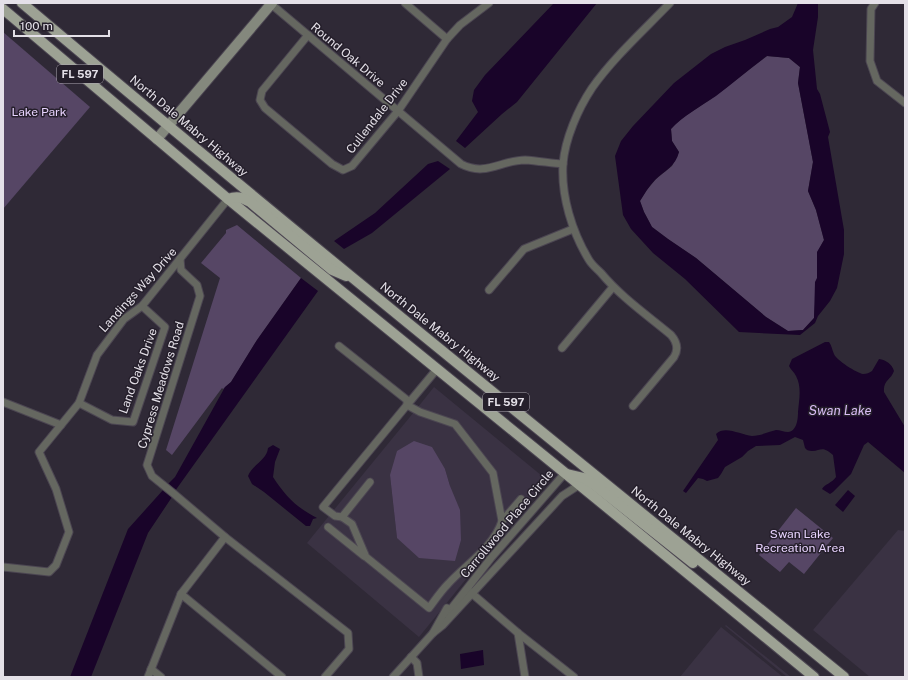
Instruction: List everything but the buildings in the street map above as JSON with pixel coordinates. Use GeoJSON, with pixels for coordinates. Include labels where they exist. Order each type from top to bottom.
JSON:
{"type":"FeatureCollection","features":[{"type":"Feature","properties":{"kind":"main road","name":"North Dale Mabry Highway"},"geometry":{"type":"LineString","coordinates":[[22,3],[168,126],[357,281],[844,677]]}},
{"type":"Feature","properties":{"kind":"main road","name":"FL 597"},"geometry":{"type":"LineString","coordinates":[[3,9],[228,200],[814,677]]}},
{"type":"Feature","properties":{"kind":"main road"},"geometry":{"type":"LineString","coordinates":[[228,200],[241,197],[250,202],[332,270],[357,281]]}},
{"type":"Feature","properties":{"kind":"main road"},"geometry":{"type":"LineString","coordinates":[[565,473],[584,478],[592,483],[694,563],[714,572]]}},
{"type":"Feature","properties":{"kind":"street"},"geometry":{"type":"LineString","coordinates":[[156,139],[272,3]]}},
{"type":"Feature","properties":{"kind":"street","name":"Round Oak Drive"},"geometry":{"type":"LineString","coordinates":[[272,3],[461,164],[470,168],[483,169],[524,160],[563,164]]}},
{"type":"Feature","properties":{"kind":"street"},"geometry":{"type":"LineString","coordinates":[[405,3],[447,38]]}},
{"type":"Feature","properties":{"kind":"street","name":"Cullendale Drive"},"geometry":{"type":"LineString","coordinates":[[308,35],[262,91],[260,100],[264,108],[332,164],[343,170],[352,166],[398,111],[447,38],[460,25],[489,3]]}},
{"type":"Feature","properties":{"kind":"street"},"geometry":{"type":"LineString","coordinates":[[633,406],[674,357],[677,345],[671,335],[613,287],[589,260],[573,229],[565,196],[563,164],[570,130],[577,114],[592,88],[670,3]]}},
{"type":"Feature","properties":{"kind":"street"},"geometry":{"type":"LineString","coordinates":[[875,3],[871,9],[870,61],[877,81],[905,103]]}},
{"type":"Feature","properties":{"kind":"street","name":"Landings Way Drive"},"geometry":{"type":"LineString","coordinates":[[3,568],[49,572],[56,565],[69,532],[56,489],[40,452],[79,403],[97,355],[124,319],[142,306],[228,200]]}},
{"type":"Feature","properties":{"kind":"street"},"geometry":{"type":"LineString","coordinates":[[489,290],[524,249],[573,229]]}},
{"type":"Feature","properties":{"kind":"street","name":"Cypress Meadows Road"},"geometry":{"type":"LineString","coordinates":[[180,259],[181,270],[197,285],[200,296],[147,464],[152,476],[225,538],[348,633],[349,649],[325,677]]}},
{"type":"Feature","properties":{"kind":"street"},"geometry":{"type":"LineString","coordinates":[[562,348],[613,287]]}},
{"type":"Feature","properties":{"kind":"street","name":"Land Oaks Drive"},"geometry":{"type":"LineString","coordinates":[[79,403],[112,420],[133,422],[165,327],[142,306]]}},
{"type":"Feature","properties":{"kind":"street"},"geometry":{"type":"LineString","coordinates":[[339,346],[407,400],[407,405]]}},
{"type":"Feature","properties":{"kind":"street"},"geometry":{"type":"LineString","coordinates":[[366,557],[352,524],[342,517],[335,516],[323,507],[437,369]]}},
{"type":"Feature","properties":{"kind":"street"},"geometry":{"type":"LineString","coordinates":[[3,402],[61,425]]}},
{"type":"Feature","properties":{"kind":"street"},"geometry":{"type":"LineString","coordinates":[[407,405],[420,412],[455,424],[493,473],[502,521]]}},
{"type":"Feature","properties":{"kind":"street","name":"Carrollwood Place Circle"},"geometry":{"type":"LineString","coordinates":[[393,677],[433,633],[447,608],[469,591],[491,558],[565,473]]}},
{"type":"Feature","properties":{"kind":"street"},"geometry":{"type":"LineString","coordinates":[[342,517],[370,482]]}},
{"type":"Feature","properties":{"kind":"street"},"geometry":{"type":"LineString","coordinates":[[433,633],[443,625],[469,591],[499,563],[562,496],[580,485]]}},
{"type":"Feature","properties":{"kind":"street"},"geometry":{"type":"LineString","coordinates":[[328,527],[429,608],[448,584],[482,551],[499,530],[502,521],[521,498]]}},
{"type":"Feature","properties":{"kind":"street"},"geometry":{"type":"LineString","coordinates":[[525,519],[533,526]]}},
{"type":"Feature","properties":{"kind":"street"},"geometry":{"type":"LineString","coordinates":[[148,677],[181,594],[225,538]]}},
{"type":"Feature","properties":{"kind":"street"},"geometry":{"type":"LineString","coordinates":[[482,551],[499,563]]}},
{"type":"Feature","properties":{"kind":"street","name":"Carrollwood Place Circle"},"geometry":{"type":"LineString","coordinates":[[469,591],[518,633],[574,677]]}},
{"type":"Feature","properties":{"kind":"street"},"geometry":{"type":"LineString","coordinates":[[181,594],[282,677]]}},
{"type":"Feature","properties":{"kind":"street"},"geometry":{"type":"LineString","coordinates":[[518,633],[525,677]]}},
{"type":"Feature","properties":{"kind":"street"},"geometry":{"type":"LineString","coordinates":[[411,657],[418,666],[419,677]]}},
{"type":"Feature","properties":{"kind":"street"},"geometry":{"type":"LineString","coordinates":[[151,669],[161,677]]}},
{"type":"Feature","properties":{"kind":"shaded area"},"geometry":{"type":"Polygon","coordinates":[[[434,387],[547,480],[488,552],[487,551],[502,533],[505,523],[526,498],[520,494],[504,513],[496,473],[456,421],[418,407],[434,387]]]}},
{"type":"Feature","properties":{"kind":"shaded area"},"geometry":{"type":"Polygon","coordinates":[[[414,412],[453,427],[489,474],[498,521],[496,529],[479,549],[446,581],[428,603],[368,555],[347,517],[375,481],[369,477],[341,513],[336,513],[333,511],[414,412]],[[445,469],[390,475],[397,538],[450,486],[445,469]]]}},
{"type":"Feature","properties":{"kind":"shaded area"},"geometry":{"type":"Polygon","coordinates":[[[329,516],[335,520],[341,520],[349,526],[358,547],[327,522],[323,527],[427,611],[432,610],[451,586],[483,556],[484,557],[419,637],[307,543],[329,516]]]}},
{"type":"Feature","properties":{"kind":"shaded area"},"geometry":{"type":"Polygon","coordinates":[[[898,530],[905,531],[905,677],[870,677],[813,630],[898,530]]]}},
{"type":"Feature","properties":{"kind":"shaded area"},"geometry":{"type":"Polygon","coordinates":[[[726,625],[791,677],[787,677],[725,626],[726,625]]]}},
{"type":"Feature","properties":{"kind":"shaded area"},"geometry":{"type":"Polygon","coordinates":[[[721,627],[783,677],[680,677],[721,627]]]}},
{"type":"Feature","properties":{"kind":"green space","name":"Lake Park"},"geometry":{"type":"Polygon","coordinates":[[[3,32],[90,107],[3,209],[3,32]]]}},
{"type":"Feature","properties":{"kind":"green space"},"geometry":{"type":"Polygon","coordinates":[[[767,56],[789,58],[800,67],[798,83],[813,162],[808,191],[816,210],[824,240],[817,253],[814,318],[803,330],[788,331],[766,317],[696,258],[652,227],[640,201],[656,179],[672,166],[679,152],[672,141],[671,129],[684,117],[715,96],[767,56]]]}},
{"type":"Feature","properties":{"kind":"green space"},"geometry":{"type":"Polygon","coordinates":[[[237,225],[301,278],[257,340],[231,382],[223,389],[222,388],[172,455],[166,450],[220,278],[201,263],[226,233],[226,230],[237,225]]]}},
{"type":"Feature","properties":{"kind":"green space"},"geometry":{"type":"Polygon","coordinates":[[[414,441],[432,447],[445,469],[460,510],[461,540],[455,561],[419,558],[397,538],[390,475],[397,451],[414,441]]]}},
{"type":"Feature","properties":{"kind":"green space","name":"Swan Lake Recreation Area"},"geometry":{"type":"Polygon","coordinates":[[[796,508],[833,538],[804,574],[789,562],[780,572],[759,555],[796,508]]]}},
{"type":"Feature","properties":{"kind":"water"},"geometry":{"type":"Polygon","coordinates":[[[554,3],[597,3],[517,102],[465,148],[456,141],[478,112],[472,101],[474,90],[485,75],[554,3]]]}},
{"type":"Feature","properties":{"kind":"water"},"geometry":{"type":"Polygon","coordinates":[[[798,3],[818,3],[818,17],[813,50],[817,89],[820,94],[830,132],[828,137],[844,230],[844,254],[837,288],[830,301],[818,316],[815,323],[800,335],[739,332],[685,279],[653,253],[631,229],[623,215],[615,156],[621,141],[633,126],[674,83],[711,54],[725,47],[778,27],[792,17],[798,3]],[[767,56],[716,96],[692,111],[676,124],[671,129],[672,141],[679,152],[677,157],[672,165],[653,182],[640,201],[652,227],[696,258],[766,317],[788,331],[803,330],[814,318],[817,252],[824,240],[816,210],[808,191],[813,162],[798,83],[800,67],[789,58],[767,56]]]}},
{"type":"Feature","properties":{"kind":"water"},"geometry":{"type":"Polygon","coordinates":[[[438,161],[450,169],[372,233],[344,249],[334,241],[375,213],[428,164],[438,161]]]}},
{"type":"Feature","properties":{"kind":"water"},"geometry":{"type":"Polygon","coordinates":[[[301,278],[318,291],[175,491],[167,485],[175,477],[225,387],[231,382],[257,340],[301,278]]]}},
{"type":"Feature","properties":{"kind":"water","name":"Swan Lake"},"geometry":{"type":"Polygon","coordinates":[[[825,342],[829,342],[834,354],[839,360],[860,373],[866,374],[872,371],[879,359],[886,361],[892,366],[894,371],[886,382],[884,392],[905,427],[905,473],[868,442],[864,445],[851,474],[830,494],[822,489],[836,477],[833,455],[822,449],[815,451],[807,450],[803,440],[795,437],[780,445],[756,446],[742,457],[725,467],[718,478],[707,481],[698,478],[686,493],[683,491],[718,440],[716,434],[720,431],[728,430],[752,436],[761,435],[776,430],[788,432],[795,427],[798,418],[800,389],[798,380],[789,366],[792,359],[825,342]]]}},
{"type":"Feature","properties":{"kind":"water"},"geometry":{"type":"Polygon","coordinates":[[[273,445],[280,449],[275,462],[273,477],[292,501],[303,510],[317,518],[313,519],[310,526],[306,526],[252,484],[248,476],[265,456],[268,448],[273,445]]]}},
{"type":"Feature","properties":{"kind":"water"},"geometry":{"type":"Polygon","coordinates":[[[163,490],[172,497],[148,533],[91,677],[70,677],[128,529],[163,490]]]}},
{"type":"Feature","properties":{"kind":"water"},"geometry":{"type":"Polygon","coordinates":[[[848,490],[855,496],[843,512],[835,505],[848,490]]]}},
{"type":"Feature","properties":{"kind":"water"},"geometry":{"type":"Polygon","coordinates":[[[483,650],[484,665],[461,669],[460,654],[483,650]]]}}]}
